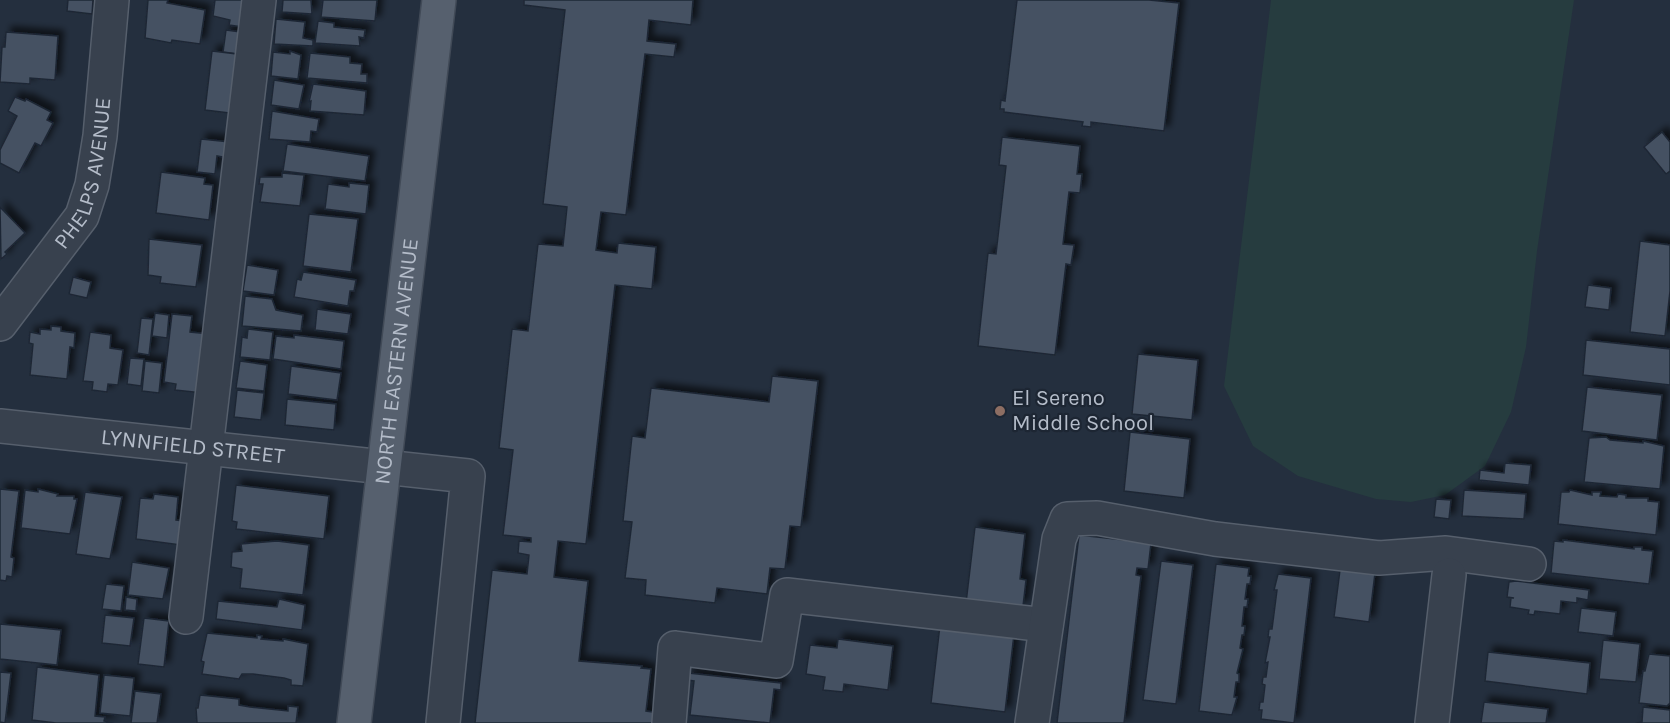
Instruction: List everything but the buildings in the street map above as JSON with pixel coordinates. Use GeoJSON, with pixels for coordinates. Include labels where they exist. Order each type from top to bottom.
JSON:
{"type":"FeatureCollection","features":[{"type":"Feature","properties":{"kind":"main road","name":"NORTH EASTERN AVENUE"},"geometry":{"type":"LineString","coordinates":[[354,723],[439,0]]}},
{"type":"Feature","properties":{"kind":"street","name":"PHELPS AVENUE"},"geometry":{"type":"LineString","coordinates":[[0,324],[82,216],[92,185],[100,136],[112,0]]}},
{"type":"Feature","properties":{"kind":"street"},"geometry":{"type":"LineString","coordinates":[[186,617],[260,0]]}},
{"type":"Feature","properties":{"kind":"street","name":"LYNNFIELD STREET"},"geometry":{"type":"LineString","coordinates":[[0,426],[468,476],[443,723]]}},
{"type":"Feature","properties":{"kind":"street"},"geometry":{"type":"LineString","coordinates":[[1032,723],[1059,539],[1067,519],[1097,518],[1215,539],[1379,558],[1446,553],[1528,564]]}},
{"type":"Feature","properties":{"kind":"street"},"geometry":{"type":"LineString","coordinates":[[1432,723],[1449,575]]}},
{"type":"Feature","properties":{"kind":"street"},"geometry":{"type":"LineString","coordinates":[[669,723],[675,648],[776,661],[787,595],[1046,625]]}},
{"type":"Feature","properties":{"kind":"green space"},"geometry":{"type":"Polygon","coordinates":[[[1271,0],[1574,0],[1537,251],[1526,347],[1511,412],[1485,466],[1445,495],[1411,502],[1376,499],[1298,476],[1253,446],[1224,386],[1271,0]]]}},
{"type":"Feature","properties":{"kind":"place","name":"El Sereno Middle School"},"geometry":{"type":"Point","coordinates":[1000,411]}}]}
